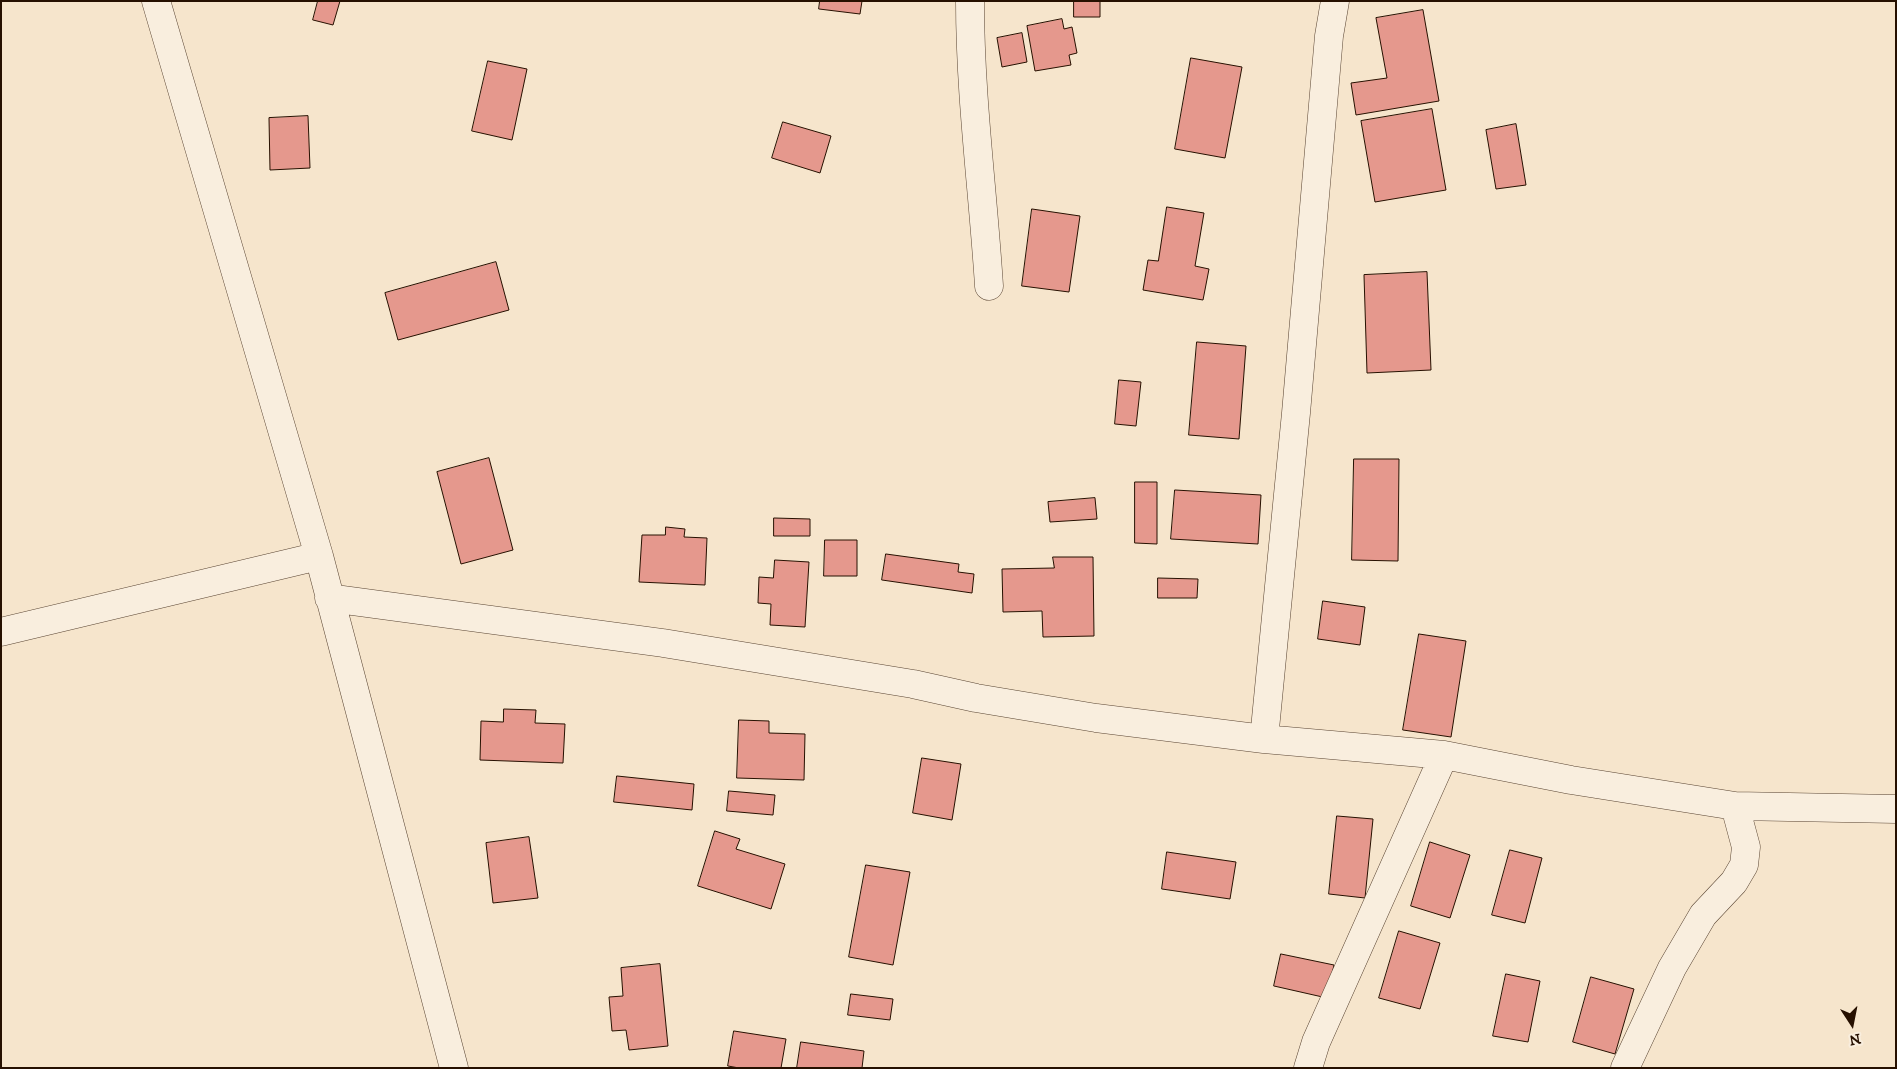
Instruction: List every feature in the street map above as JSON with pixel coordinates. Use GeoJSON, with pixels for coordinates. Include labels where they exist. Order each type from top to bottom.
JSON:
{"type":"FeatureCollection","features":[{"type":"Feature","properties":{"kind":"street"},"geometry":{"type":"LineString","coordinates":[[156,1],[319,556],[454,1068]]}},
{"type":"Feature","properties":{"kind":"street"},"geometry":{"type":"LineString","coordinates":[[970,1],[978,159],[985,219],[989,286]]}},
{"type":"Feature","properties":{"kind":"street"},"geometry":{"type":"LineString","coordinates":[[1264,739],[1296,413],[1329,36],[1335,1]]}},
{"type":"Feature","properties":{"kind":"street"},"geometry":{"type":"LineString","coordinates":[[1,632],[319,556]]}},
{"type":"Feature","properties":{"kind":"street"},"geometry":{"type":"LineString","coordinates":[[329,598],[663,643],[912,684],[976,698],[1096,718],[1264,739],[1444,755],[1571,780],[1735,806],[1896,809]]}},
{"type":"Feature","properties":{"kind":"street"},"geometry":{"type":"LineString","coordinates":[[1308,1068],[1316,1042],[1444,755]]}},
{"type":"Feature","properties":{"kind":"street"},"geometry":{"type":"LineString","coordinates":[[1625,1068],[1672,968],[1703,915],[1734,882],[1744,865],[1746,847],[1735,806]]}},
{"type":"Feature","properties":{"kind":"building"},"geometry":{"type":"Polygon","coordinates":[[[318,1],[340,1],[333,25],[313,20],[318,1]]]}},
{"type":"Feature","properties":{"kind":"building"},"geometry":{"type":"Polygon","coordinates":[[[820,1],[862,1],[860,14],[819,9],[820,1]]]}},
{"type":"Feature","properties":{"kind":"building"},"geometry":{"type":"Polygon","coordinates":[[[1074,1],[1100,1],[1100,17],[1074,17],[1074,1]]]}},
{"type":"Feature","properties":{"kind":"building"},"geometry":{"type":"Polygon","coordinates":[[[1423,10],[1439,101],[1356,115],[1351,83],[1387,78],[1376,18],[1423,10]]]}},
{"type":"Feature","properties":{"kind":"building"},"geometry":{"type":"Polygon","coordinates":[[[1062,19],[1064,29],[1072,27],[1077,53],[1069,55],[1071,65],[1035,71],[1027,26],[1062,19]]]}},
{"type":"Feature","properties":{"kind":"building"},"geometry":{"type":"Polygon","coordinates":[[[1022,33],[1027,62],[1002,67],[997,38],[1022,33]]]}},
{"type":"Feature","properties":{"kind":"building"},"geometry":{"type":"Polygon","coordinates":[[[1191,58],[1242,67],[1225,158],[1175,149],[1191,58]]]}},
{"type":"Feature","properties":{"kind":"building"},"geometry":{"type":"Polygon","coordinates":[[[488,61],[527,69],[512,140],[472,131],[488,61]]]}},
{"type":"Feature","properties":{"kind":"building"},"geometry":{"type":"Polygon","coordinates":[[[1432,109],[1446,190],[1375,202],[1361,121],[1432,109]]]}},
{"type":"Feature","properties":{"kind":"building"},"geometry":{"type":"Polygon","coordinates":[[[308,116],[310,168],[270,170],[269,118],[308,116]]]}},
{"type":"Feature","properties":{"kind":"building"},"geometry":{"type":"Polygon","coordinates":[[[783,122],[831,136],[820,173],[772,158],[783,122]]]}},
{"type":"Feature","properties":{"kind":"building"},"geometry":{"type":"Polygon","coordinates":[[[1516,124],[1526,185],[1496,189],[1486,130],[1516,124]]]}},
{"type":"Feature","properties":{"kind":"building"},"geometry":{"type":"Polygon","coordinates":[[[1167,207],[1204,213],[1195,266],[1209,269],[1203,300],[1143,290],[1148,260],[1158,261],[1167,207]]]}},
{"type":"Feature","properties":{"kind":"building"},"geometry":{"type":"Polygon","coordinates":[[[1032,209],[1080,216],[1069,292],[1022,286],[1032,209]]]}},
{"type":"Feature","properties":{"kind":"building"},"geometry":{"type":"Polygon","coordinates":[[[496,262],[509,310],[398,340],[385,293],[496,262]]]}},
{"type":"Feature","properties":{"kind":"building"},"geometry":{"type":"Polygon","coordinates":[[[1427,272],[1431,370],[1367,373],[1364,275],[1427,272]]]}},
{"type":"Feature","properties":{"kind":"building"},"geometry":{"type":"Polygon","coordinates":[[[1197,342],[1246,346],[1239,439],[1189,435],[1197,342]]]}},
{"type":"Feature","properties":{"kind":"building"},"geometry":{"type":"Polygon","coordinates":[[[1119,380],[1141,382],[1136,426],[1115,424],[1119,380]]]}},
{"type":"Feature","properties":{"kind":"building"},"geometry":{"type":"Polygon","coordinates":[[[489,458],[513,550],[461,564],[437,472],[489,458]]]}},
{"type":"Feature","properties":{"kind":"building"},"geometry":{"type":"Polygon","coordinates":[[[1354,459],[1399,459],[1398,561],[1352,560],[1354,459]]]}},
{"type":"Feature","properties":{"kind":"building"},"geometry":{"type":"Polygon","coordinates":[[[1135,482],[1157,482],[1157,544],[1135,543],[1135,482]]]}},
{"type":"Feature","properties":{"kind":"building"},"geometry":{"type":"Polygon","coordinates":[[[1175,490],[1261,495],[1258,544],[1171,539],[1175,490]]]}},
{"type":"Feature","properties":{"kind":"building"},"geometry":{"type":"Polygon","coordinates":[[[1095,498],[1097,519],[1050,522],[1048,502],[1095,498]]]}},
{"type":"Feature","properties":{"kind":"building"},"geometry":{"type":"Polygon","coordinates":[[[774,518],[810,519],[810,536],[774,536],[774,518]]]}},
{"type":"Feature","properties":{"kind":"building"},"geometry":{"type":"Polygon","coordinates":[[[666,527],[685,529],[684,537],[707,538],[705,585],[639,582],[642,535],[665,535],[666,527]]]}},
{"type":"Feature","properties":{"kind":"building"},"geometry":{"type":"Polygon","coordinates":[[[825,540],[857,540],[857,576],[824,576],[825,540]]]}},
{"type":"Feature","properties":{"kind":"building"},"geometry":{"type":"Polygon","coordinates":[[[886,554],[959,564],[958,572],[974,574],[972,593],[882,580],[886,554]]]}},
{"type":"Feature","properties":{"kind":"building"},"geometry":{"type":"Polygon","coordinates":[[[1053,557],[1093,557],[1094,636],[1043,637],[1042,611],[1003,612],[1002,569],[1054,568],[1053,557]]]}},
{"type":"Feature","properties":{"kind":"building"},"geometry":{"type":"Polygon","coordinates":[[[775,560],[809,562],[805,627],[770,625],[771,604],[758,603],[759,577],[773,578],[775,560]]]}},
{"type":"Feature","properties":{"kind":"building"},"geometry":{"type":"Polygon","coordinates":[[[1158,578],[1198,579],[1197,598],[1158,598],[1158,578]]]}},
{"type":"Feature","properties":{"kind":"building"},"geometry":{"type":"Polygon","coordinates":[[[1323,601],[1365,607],[1360,645],[1318,639],[1323,601]]]}},
{"type":"Feature","properties":{"kind":"building"},"geometry":{"type":"Polygon","coordinates":[[[1419,634],[1466,641],[1451,737],[1403,730],[1419,634]]]}},
{"type":"Feature","properties":{"kind":"building"},"geometry":{"type":"Polygon","coordinates":[[[504,709],[536,710],[535,723],[565,724],[563,763],[480,760],[481,721],[503,722],[504,709]]]}},
{"type":"Feature","properties":{"kind":"building"},"geometry":{"type":"Polygon","coordinates":[[[739,720],[769,721],[769,733],[805,734],[804,780],[737,778],[739,720]]]}},
{"type":"Feature","properties":{"kind":"building"},"geometry":{"type":"Polygon","coordinates":[[[922,758],[961,764],[952,820],[913,813],[922,758]]]}},
{"type":"Feature","properties":{"kind":"building"},"geometry":{"type":"Polygon","coordinates":[[[617,776],[694,784],[692,810],[614,802],[617,776]]]}},
{"type":"Feature","properties":{"kind":"building"},"geometry":{"type":"Polygon","coordinates":[[[729,791],[775,795],[773,815],[727,811],[729,791]]]}},
{"type":"Feature","properties":{"kind":"building"},"geometry":{"type":"Polygon","coordinates":[[[1337,816],[1373,819],[1365,898],[1329,894],[1337,816]]]}},
{"type":"Feature","properties":{"kind":"building"},"geometry":{"type":"Polygon","coordinates":[[[715,831],[740,839],[736,849],[785,864],[771,909],[698,886],[715,831]]]}},
{"type":"Feature","properties":{"kind":"building"},"geometry":{"type":"Polygon","coordinates":[[[529,837],[538,898],[493,903],[486,843],[529,837]]]}},
{"type":"Feature","properties":{"kind":"building"},"geometry":{"type":"Polygon","coordinates":[[[1430,842],[1470,855],[1450,918],[1411,906],[1430,842]]]}},
{"type":"Feature","properties":{"kind":"building"},"geometry":{"type":"Polygon","coordinates":[[[1510,850],[1542,858],[1525,923],[1492,915],[1510,850]]]}},
{"type":"Feature","properties":{"kind":"building"},"geometry":{"type":"Polygon","coordinates":[[[1167,852],[1236,862],[1230,899],[1162,889],[1167,852]]]}},
{"type":"Feature","properties":{"kind":"building"},"geometry":{"type":"Polygon","coordinates":[[[866,865],[910,872],[893,965],[849,957],[866,865]]]}},
{"type":"Feature","properties":{"kind":"building"},"geometry":{"type":"Polygon","coordinates":[[[1399,931],[1440,943],[1420,1009],[1379,998],[1399,931]]]}},
{"type":"Feature","properties":{"kind":"building"},"geometry":{"type":"Polygon","coordinates":[[[1281,954],[1334,965],[1327,998],[1274,986],[1281,954]]]}},
{"type":"Feature","properties":{"kind":"building"},"geometry":{"type":"Polygon","coordinates":[[[660,964],[668,1046],[629,1050],[626,1030],[612,1031],[609,997],[623,996],[621,968],[660,964]]]}},
{"type":"Feature","properties":{"kind":"building"},"geometry":{"type":"Polygon","coordinates":[[[1506,974],[1540,981],[1528,1042],[1493,1036],[1506,974]]]}},
{"type":"Feature","properties":{"kind":"building"},"geometry":{"type":"Polygon","coordinates":[[[1591,977],[1634,989],[1615,1054],[1573,1042],[1591,977]]]}},
{"type":"Feature","properties":{"kind":"building"},"geometry":{"type":"Polygon","coordinates":[[[851,994],[893,999],[890,1020],[848,1015],[851,994]]]}},
{"type":"Feature","properties":{"kind":"building"},"geometry":{"type":"Polygon","coordinates":[[[734,1031],[786,1039],[781,1068],[739,1068],[728,1066],[734,1031]]]}},
{"type":"Feature","properties":{"kind":"building"},"geometry":{"type":"Polygon","coordinates":[[[801,1042],[864,1051],[862,1068],[797,1068],[801,1042]]]}}]}
